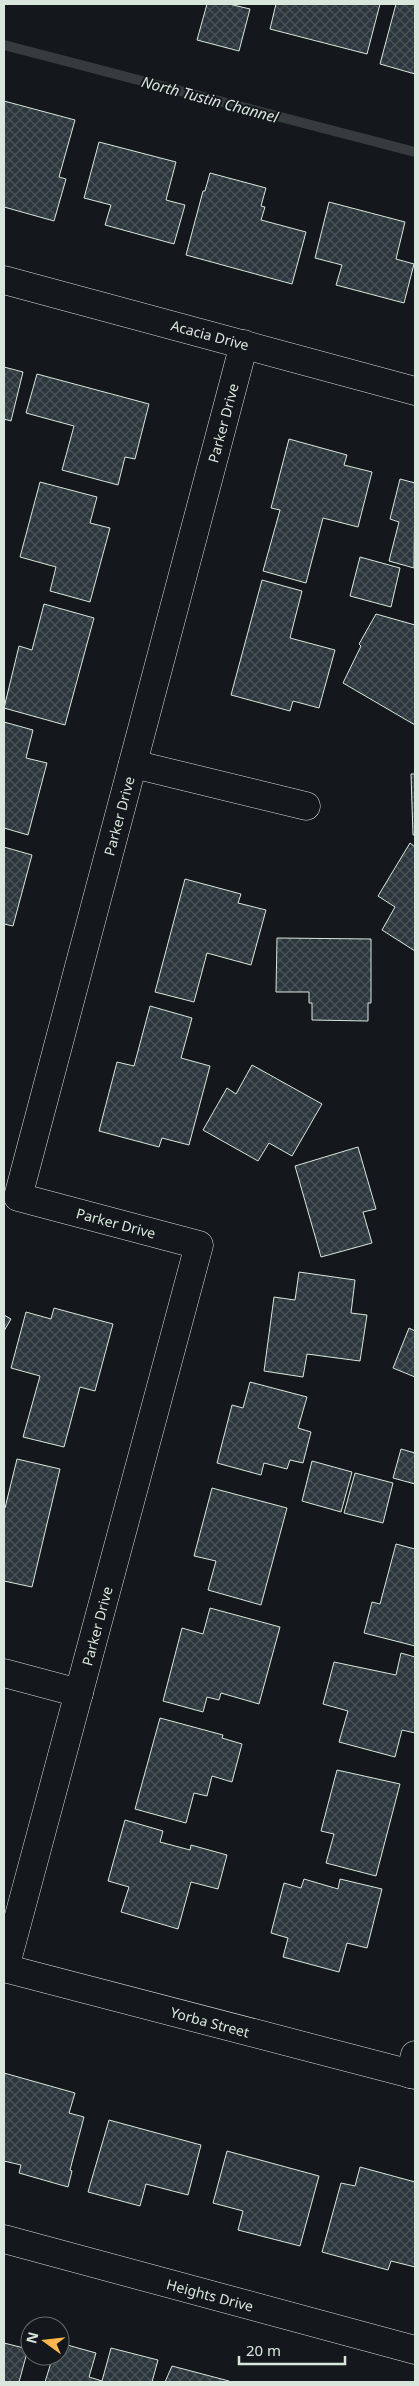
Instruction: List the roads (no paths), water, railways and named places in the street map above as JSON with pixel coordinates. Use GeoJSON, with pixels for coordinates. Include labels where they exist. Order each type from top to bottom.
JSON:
{"type":"FeatureCollection","features":[{"type":"Feature","properties":{"kind":"street","name":"Acacia Drive"},"geometry":{"type":"LineString","coordinates":[[4,280],[415,391]]}},
{"type":"Feature","properties":{"kind":"street","name":"Parker Drive"},"geometry":{"type":"LineString","coordinates":[[4,1968],[199,1245],[18,1197],[244,344]]}},
{"type":"Feature","properties":{"kind":"street","name":"Parker Drive"},"geometry":{"type":"LineString","coordinates":[[133,764],[306,806]]}},
{"type":"Feature","properties":{"kind":"street"},"geometry":{"type":"LineString","coordinates":[[4,1673],[79,1693]]}},
{"type":"Feature","properties":{"kind":"street","name":"Yorba Street"},"geometry":{"type":"LineString","coordinates":[[4,1968],[414,2068]]}},
{"type":"Feature","properties":{"kind":"street","name":"Heights Drive"},"geometry":{"type":"LineString","coordinates":[[4,2239],[415,2350]]}},
{"type":"Feature","properties":{"kind":"waterway","name":"North Tustin Channel"},"geometry":{"type":"LineString","coordinates":[[4,45],[415,152]]}}]}
